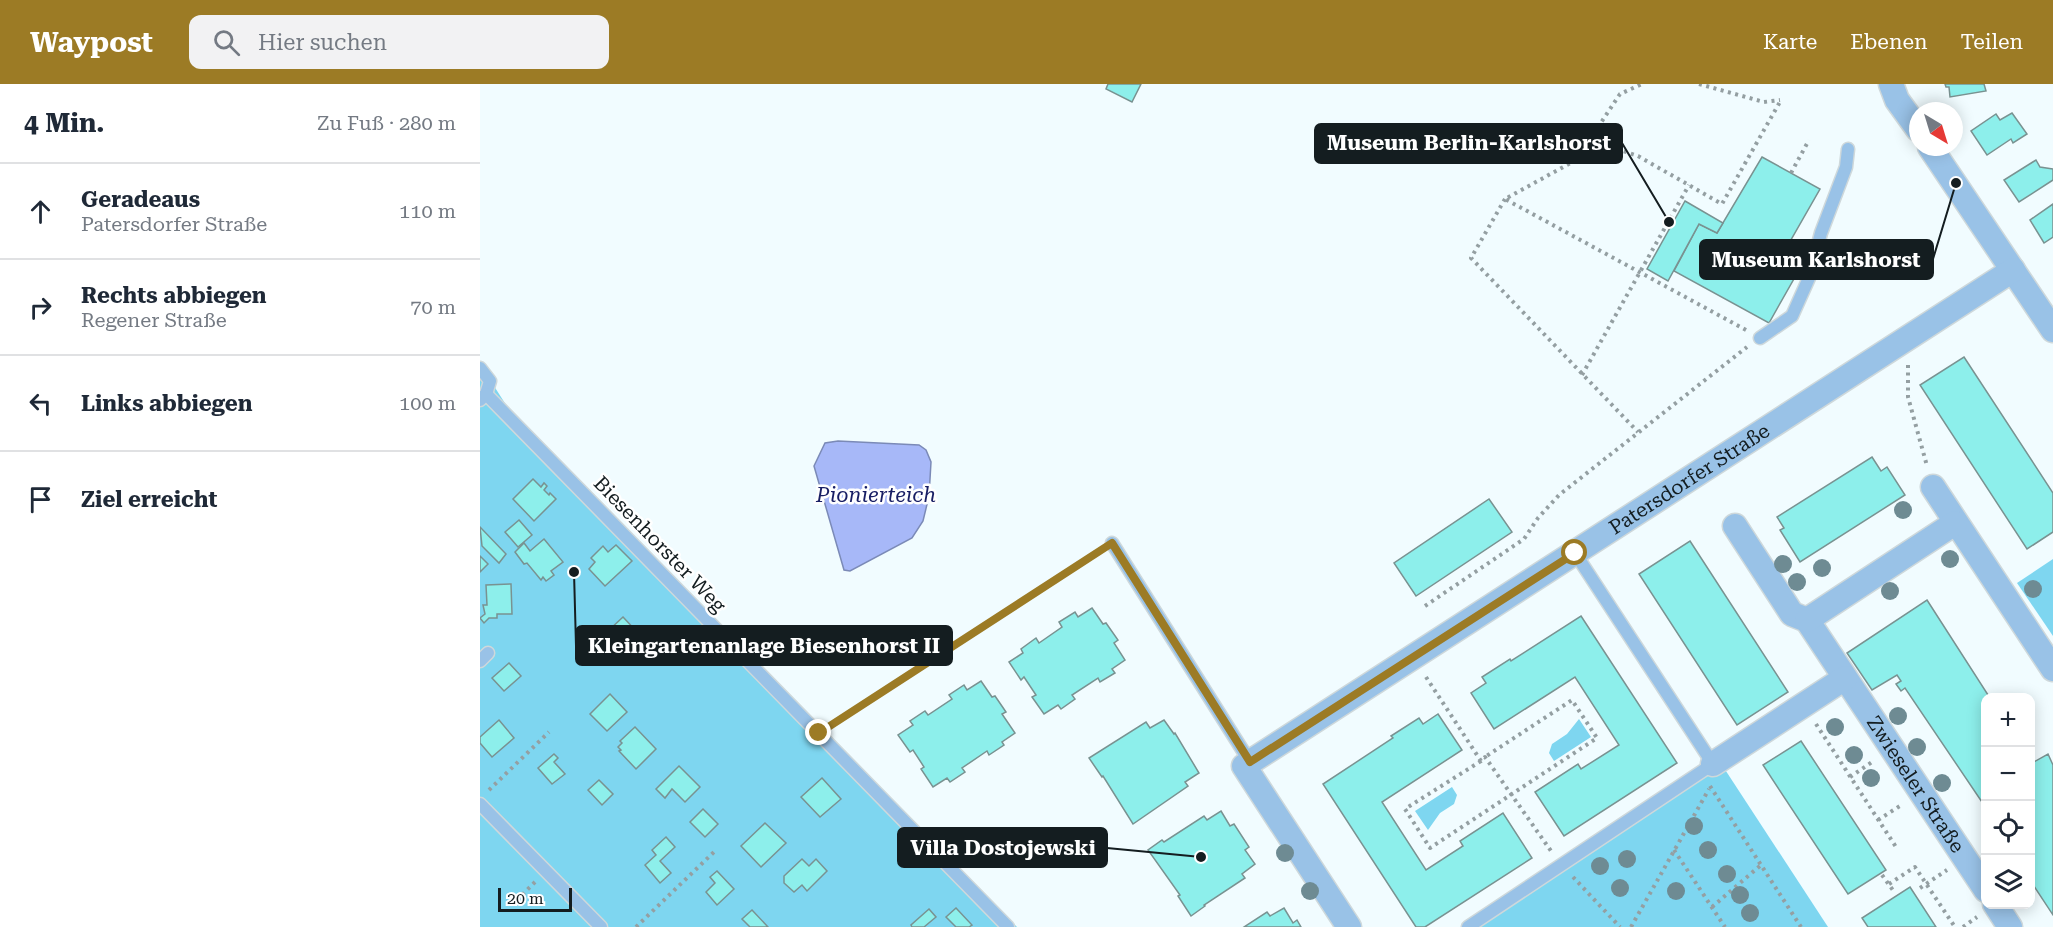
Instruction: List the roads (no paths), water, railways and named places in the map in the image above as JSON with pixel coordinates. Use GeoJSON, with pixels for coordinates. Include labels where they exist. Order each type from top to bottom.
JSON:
{"type":"FeatureCollection","features":[{"type":"Feature","properties":{"kind":"street"},"geometry":{"type":"LineString","coordinates":[[1891,84],[1909,116]]}},
{"type":"Feature","properties":{"kind":"street"},"geometry":{"type":"LineString","coordinates":[[1936,156],[2053,330]]}},
{"type":"Feature","properties":{"kind":"street","name":"Patersdorfer Straße"},"geometry":{"type":"LineString","coordinates":[[1247,764],[2013,270]]}},
{"type":"Feature","properties":{"kind":"street"},"geometry":{"type":"LineString","coordinates":[[1933,487],[2053,669]]}},
{"type":"Feature","properties":{"kind":"street"},"geometry":{"type":"LineString","coordinates":[[1807,620],[1955,523]]}},
{"type":"Feature","properties":{"kind":"street","name":"Zwieseler Straße"},"geometry":{"type":"LineString","coordinates":[[1735,526],[1792,614],[1807,620],[1981,883]]}},
{"type":"Feature","properties":{"kind":"street"},"geometry":{"type":"LineString","coordinates":[[1708,775],[1845,678]]}},
{"type":"Feature","properties":{"kind":"street"},"geometry":{"type":"LineString","coordinates":[[1247,764],[1349,927]]}},
{"type":"Feature","properties":{"kind":"street"},"geometry":{"type":"LineString","coordinates":[[1998,909],[2010,927]]}},
{"type":"Feature","properties":{"kind":"lane"},"geometry":{"type":"LineString","coordinates":[[1760,338],[1792,316],[1809,278],[1821,233],[1846,167],[1848,149]]}},
{"type":"Feature","properties":{"kind":"lane"},"geometry":{"type":"LineString","coordinates":[[480,368],[490,381],[483,397]]}},
{"type":"Feature","properties":{"kind":"lane","name":"Biesenhorster Weg"},"geometry":{"type":"LineString","coordinates":[[483,397],[819,733],[1008,927]]}},
{"type":"Feature","properties":{"kind":"lane"},"geometry":{"type":"LineString","coordinates":[[1112,543],[1247,764]]}},
{"type":"Feature","properties":{"kind":"lane"},"geometry":{"type":"LineString","coordinates":[[1468,927],[1562,865],[1708,775],[1575,553]]}},
{"type":"Feature","properties":{"kind":"lane"},"geometry":{"type":"LineString","coordinates":[[480,804],[601,927]]}},
{"type":"Feature","properties":{"kind":"water","name":"Pionierteich"},"geometry":{"type":"Polygon","coordinates":[[[838,441],[919,445],[926,450],[931,462],[929,496],[923,521],[912,538],[850,571],[844,570],[814,466],[825,443],[838,441]]]}},
{"type":"Feature","properties":{"kind":"place","name":"Museum Karlshorst"},"geometry":{"type":"Point","coordinates":[1956,183]}},
{"type":"Feature","properties":{"kind":"place","name":"Museum Berlin-Karlshorst"},"geometry":{"type":"Point","coordinates":[1669,222]}},
{"type":"Feature","properties":{"kind":"place","name":"Kleingartenanlage Biesenhorst II"},"geometry":{"type":"Point","coordinates":[574,572]}},
{"type":"Feature","properties":{"kind":"place","name":"Villa Dostojewski"},"geometry":{"type":"Point","coordinates":[1201,857]}}]}
